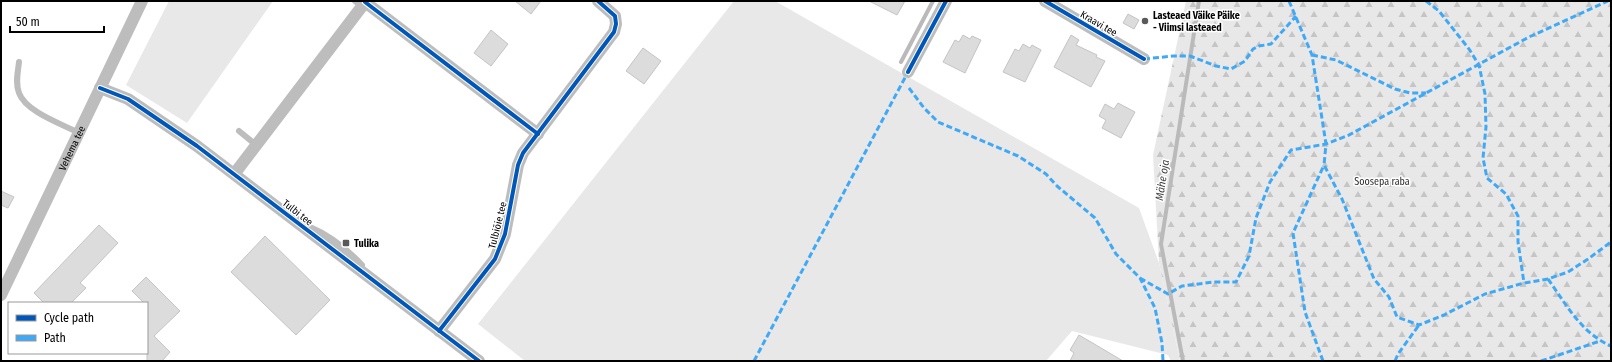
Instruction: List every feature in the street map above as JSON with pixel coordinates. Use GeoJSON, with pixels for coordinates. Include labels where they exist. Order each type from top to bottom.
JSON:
{"type":"FeatureCollection","features":[{"type":"Feature","properties":{"kind":"street","name":"Vehema tee"},"geometry":{"type":"LineString","coordinates":[[1,296],[142,1]]}},
{"type":"Feature","properties":{"kind":"street","name":"Tulbiõie tee"},"geometry":{"type":"LineString","coordinates":[[439,331],[495,258],[505,234],[518,165],[523,153],[614,32],[616,24],[615,16],[598,1]]}},
{"type":"Feature","properties":{"kind":"street"},"geometry":{"type":"LineString","coordinates":[[908,72],[946,1]]}},
{"type":"Feature","properties":{"kind":"street","name":"Kraavi tee"},"geometry":{"type":"LineString","coordinates":[[1045,1],[1144,59]]}},
{"type":"Feature","properties":{"kind":"street"},"geometry":{"type":"LineString","coordinates":[[235,173],[362,2],[538,134]]}},
{"type":"Feature","properties":{"kind":"street","name":"Tulbi tee"},"geometry":{"type":"LineString","coordinates":[[100,88],[128,99],[235,173],[479,361]]}},
{"type":"Feature","properties":{"kind":"lane"},"geometry":{"type":"LineString","coordinates":[[19,62],[16,82],[19,94],[24,102],[35,111],[79,133]]}},
{"type":"Feature","properties":{"kind":"lane"},"geometry":{"type":"LineString","coordinates":[[239,131],[256,145]]}},
{"type":"Feature","properties":{"kind":"green space"},"geometry":{"type":"Polygon","coordinates":[[[169,1],[273,1],[187,123],[126,85],[169,1]]]}},
{"type":"Feature","properties":{"kind":"green space"},"geometry":{"type":"Polygon","coordinates":[[[734,1],[775,1],[1139,208],[1159,263],[1180,361],[1171,361],[1168,355],[1072,331],[1046,361],[525,361],[478,324],[734,1]]]}},
{"type":"Feature","properties":{"kind":"green space","name":"Soosepa raba"},"geometry":{"type":"Polygon","coordinates":[[[1186,1],[1611,1],[1611,361],[1180,361],[1159,263],[1153,155],[1186,1]]]}},
{"type":"Feature","properties":{"kind":"building"},"geometry":{"type":"Polygon","coordinates":[[[515,1],[541,1],[531,14],[515,1]]]}},
{"type":"Feature","properties":{"kind":"building"},"geometry":{"type":"Polygon","coordinates":[[[869,1],[905,1],[897,15],[869,1]]]}},
{"type":"Feature","properties":{"kind":"building"},"geometry":{"type":"Polygon","coordinates":[[[1128,14],[1139,20],[1134,29],[1123,23],[1128,14]]]}},
{"type":"Feature","properties":{"kind":"building"},"geometry":{"type":"Polygon","coordinates":[[[491,30],[508,44],[491,66],[474,53],[491,30]]]}},
{"type":"Feature","properties":{"kind":"building"},"geometry":{"type":"Polygon","coordinates":[[[963,35],[970,39],[972,36],[981,40],[965,73],[943,62],[955,40],[959,42],[963,35]]]}},
{"type":"Feature","properties":{"kind":"building"},"geometry":{"type":"Polygon","coordinates":[[[1071,35],[1079,40],[1076,45],[1097,55],[1096,57],[1105,61],[1091,87],[1054,67],[1071,35]]]}},
{"type":"Feature","properties":{"kind":"building"},"geometry":{"type":"Polygon","coordinates":[[[1023,44],[1030,48],[1032,45],[1041,50],[1025,82],[1003,72],[1015,49],[1019,51],[1023,44]]]}},
{"type":"Feature","properties":{"kind":"building"},"geometry":{"type":"Polygon","coordinates":[[[643,48],[661,61],[644,84],[626,71],[643,48]]]}},
{"type":"Feature","properties":{"kind":"building"},"geometry":{"type":"Polygon","coordinates":[[[1118,103],[1135,112],[1121,138],[1102,128],[1106,120],[1099,116],[1105,104],[1114,109],[1118,103]]]}},
{"type":"Feature","properties":{"kind":"building"},"geometry":{"type":"Polygon","coordinates":[[[1,191],[14,197],[8,208],[1,205],[1,191]]]}},
{"type":"Feature","properties":{"kind":"building"},"geometry":{"type":"Polygon","coordinates":[[[99,225],[118,243],[80,283],[86,288],[72,302],[43,302],[34,293],[99,225]]]}},
{"type":"Feature","properties":{"kind":"building"},"geometry":{"type":"Polygon","coordinates":[[[265,236],[330,300],[296,335],[231,272],[265,236]]]}},
{"type":"Feature","properties":{"kind":"building"},"geometry":{"type":"Polygon","coordinates":[[[146,277],[180,311],[154,336],[170,352],[162,361],[147,361],[148,302],[143,302],[132,291],[146,277]]]}},
{"type":"Feature","properties":{"kind":"building"},"geometry":{"type":"Polygon","coordinates":[[[1079,335],[1123,361],[1070,361],[1074,353],[1070,350],[1079,335]]]}},
{"type":"Feature","properties":{"kind":"waterway"},"geometry":{"type":"LineString","coordinates":[[901,62],[933,1]]}},
{"type":"Feature","properties":{"kind":"waterway","name":"Mähe oja"},"geometry":{"type":"LineString","coordinates":[[1183,361],[1161,244],[1199,1]]}},
{"type":"Feature","properties":{"kind":"marked path"},"geometry":{"type":"LineString","coordinates":[[1289,1],[1312,55],[1326,144],[1324,165],[1342,199],[1374,279],[1389,297],[1397,317],[1419,325],[1444,315],[1485,294],[1524,283],[1548,279],[1568,272],[1611,242]]}},
{"type":"Feature","properties":{"kind":"marked path"},"geometry":{"type":"LineString","coordinates":[[1426,1],[1439,11],[1469,49],[1479,65],[1485,94],[1486,127],[1483,158],[1487,178],[1506,194],[1518,216],[1518,242],[1524,283]]}},
{"type":"Feature","properties":{"kind":"marked path"},"geometry":{"type":"LineString","coordinates":[[1140,278],[1168,294],[1182,286],[1214,282],[1236,282],[1249,256],[1256,218],[1270,182],[1291,150],[1326,144],[1349,135],[1529,37],[1608,1]]}},
{"type":"Feature","properties":{"kind":"marked path"},"geometry":{"type":"LineString","coordinates":[[1144,59],[1190,56],[1216,66],[1231,69],[1245,61],[1253,49],[1259,46],[1271,44],[1296,16]]}},
{"type":"Feature","properties":{"kind":"marked path"},"geometry":{"type":"LineString","coordinates":[[1312,55],[1336,60],[1395,89],[1410,93],[1426,93]]}},
{"type":"Feature","properties":{"kind":"marked path"},"geometry":{"type":"LineString","coordinates":[[754,361],[908,72]]}},
{"type":"Feature","properties":{"kind":"marked path"},"geometry":{"type":"LineString","coordinates":[[909,88],[924,108],[938,122],[1018,156],[1046,174],[1057,186],[1095,218],[1116,254],[1140,278],[1155,308],[1162,343],[1163,361]]}},
{"type":"Feature","properties":{"kind":"marked path"},"geometry":{"type":"LineString","coordinates":[[1323,361],[1305,312],[1293,233],[1324,165]]}},
{"type":"Feature","properties":{"kind":"marked path"},"geometry":{"type":"LineString","coordinates":[[1548,279],[1568,308],[1583,326],[1591,334],[1611,346]]}},
{"type":"Feature","properties":{"kind":"marked path"},"geometry":{"type":"LineString","coordinates":[[1395,361],[1398,354],[1419,325]]}},
{"type":"Feature","properties":{"kind":"marked path"},"geometry":{"type":"LineString","coordinates":[[1541,361],[1600,341]]}},
{"type":"Feature","properties":{"kind":"cycle path"},"geometry":{"type":"LineString","coordinates":[[439,331],[495,259],[505,234],[518,165],[523,153],[614,32],[616,24],[615,16],[598,1]]}},
{"type":"Feature","properties":{"kind":"cycle path"},"geometry":{"type":"LineString","coordinates":[[908,72],[946,1]]}},
{"type":"Feature","properties":{"kind":"cycle path"},"geometry":{"type":"LineString","coordinates":[[1045,1],[1144,59]]}},
{"type":"Feature","properties":{"kind":"cycle path"},"geometry":{"type":"LineString","coordinates":[[365,2],[538,134]]}},
{"type":"Feature","properties":{"kind":"cycle path"},"geometry":{"type":"LineString","coordinates":[[100,88],[128,99],[197,146],[479,361]]}},
{"type":"Feature","properties":{"kind":"place","name":"Lasteaed Väike Päike - Viimsi lasteaed"},"geometry":{"type":"Point","coordinates":[1145,21]}},
{"type":"Feature","properties":{"kind":"place","name":"Tulika"},"geometry":{"type":"Point","coordinates":[346,243]}}]}
